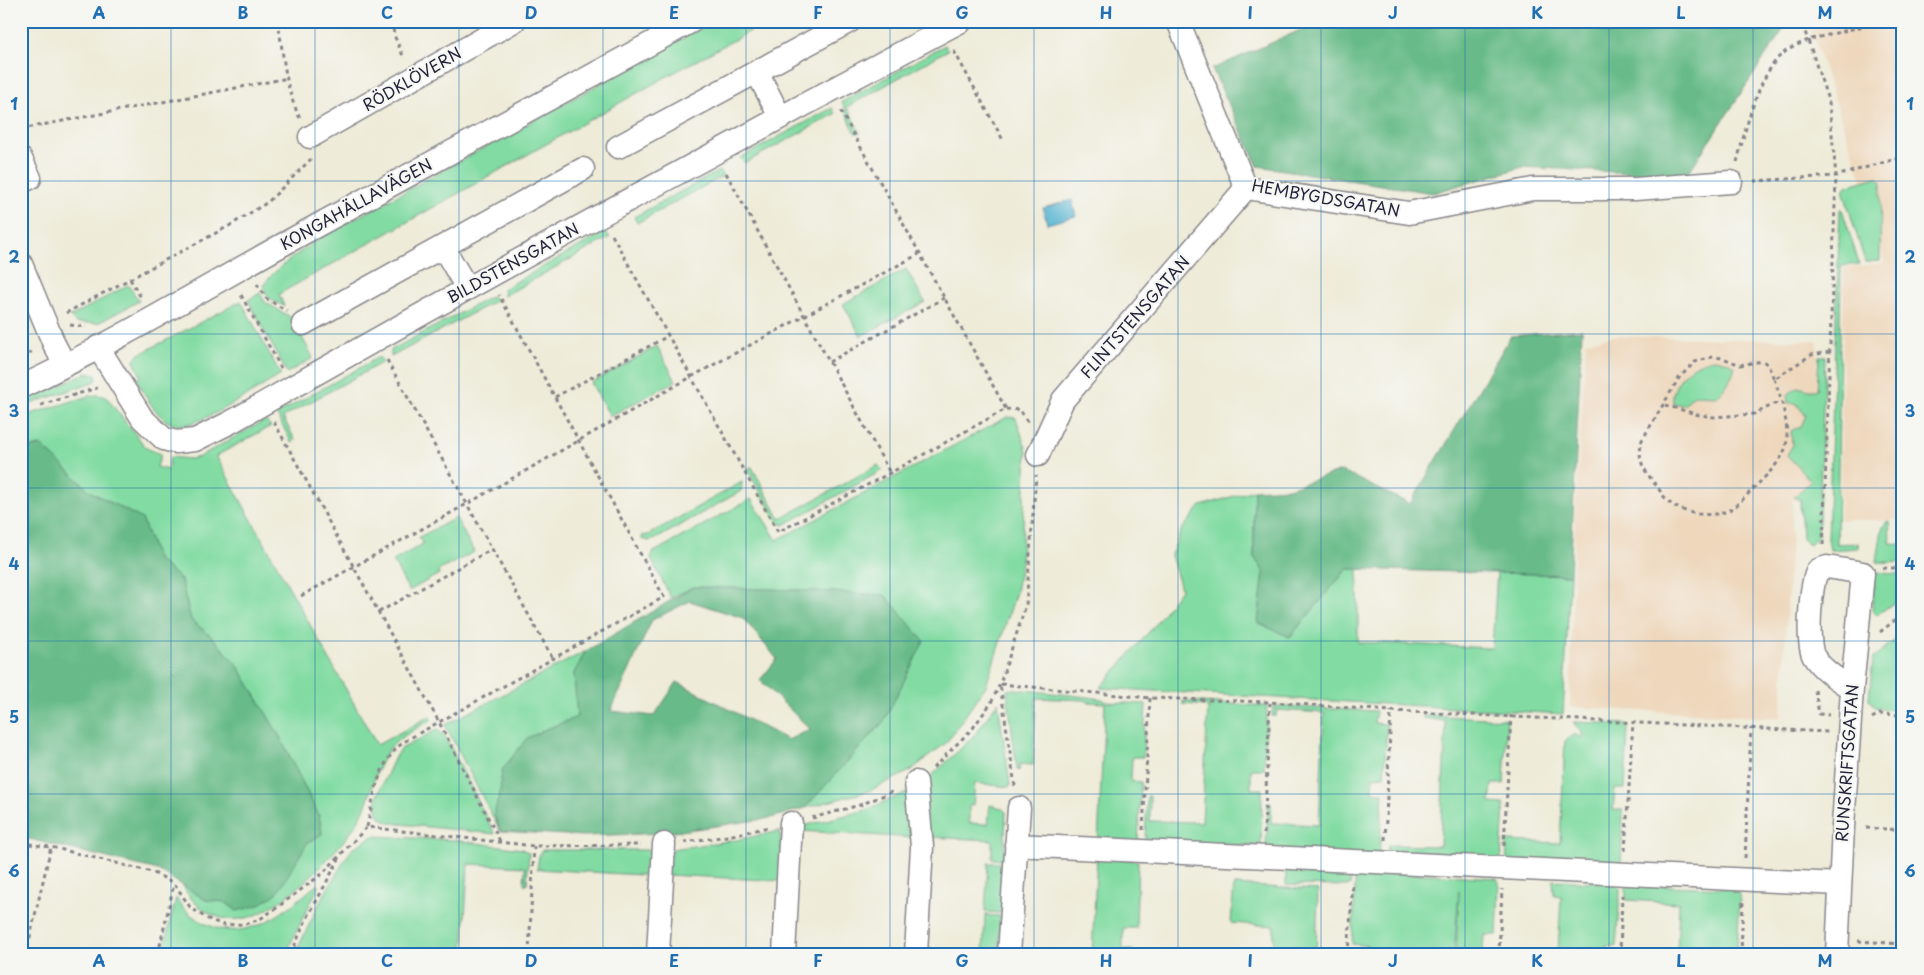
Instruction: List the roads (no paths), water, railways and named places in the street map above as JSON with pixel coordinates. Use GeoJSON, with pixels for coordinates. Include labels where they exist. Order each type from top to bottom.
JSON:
{"type":"FeatureCollection","features":[{"type":"Feature","properties":{"kind":"street","name":"RÖDKLÖVERN"},"geometry":{"type":"LineString","coordinates":[[310,137],[514,21]]}},
{"type":"Feature","properties":{"kind":"street","name":"KONGAHÄLLAVÄGEN"},"geometry":{"type":"LineString","coordinates":[[21,387],[154,319],[240,268],[692,21]]}},
{"type":"Feature","properties":{"kind":"street"},"geometry":{"type":"LineString","coordinates":[[618,147],[850,21]]}},
{"type":"Feature","properties":{"kind":"street","name":"HEMBYGDSGATAN"},"geometry":{"type":"LineString","coordinates":[[1178,21],[1246,188],[1410,213],[1533,189],[1635,189],[1731,182]]}},
{"type":"Feature","properties":{"kind":"street","name":"BILDSTENSGATAN"},"geometry":{"type":"LineString","coordinates":[[98,348],[119,378],[142,418],[164,440],[176,442],[194,440],[264,403],[601,214],[952,26]]}},
{"type":"Feature","properties":{"kind":"street"},"geometry":{"type":"LineString","coordinates":[[757,72],[780,117]]}},
{"type":"Feature","properties":{"kind":"street"},"geometry":{"type":"LineString","coordinates":[[21,159],[30,178],[21,182]]}},
{"type":"Feature","properties":{"kind":"street"},"geometry":{"type":"LineString","coordinates":[[303,324],[584,169]]}},
{"type":"Feature","properties":{"kind":"street","name":"FLINTSTENSGATAN"},"geometry":{"type":"LineString","coordinates":[[1038,455],[1062,400],[1246,188]]}},
{"type":"Feature","properties":{"kind":"street"},"geometry":{"type":"LineString","coordinates":[[443,247],[467,288]]}},
{"type":"Feature","properties":{"kind":"street"},"geometry":{"type":"LineString","coordinates":[[21,264],[54,344],[65,365]]}},
{"type":"Feature","properties":{"kind":"street","name":"RUNSKRIFTSGATAN"},"geometry":{"type":"LineString","coordinates":[[1837,947],[1843,827],[1844,733],[1852,689],[1863,573],[1827,567],[1818,570],[1812,583],[1810,648],[1818,662],[1830,674],[1852,689]]}},
{"type":"Feature","properties":{"kind":"street"},"geometry":{"type":"LineString","coordinates":[[916,782],[922,846],[916,954]]}},
{"type":"Feature","properties":{"kind":"street"},"geometry":{"type":"LineString","coordinates":[[1009,954],[1018,808]]}},
{"type":"Feature","properties":{"kind":"street"},"geometry":{"type":"LineString","coordinates":[[784,954],[791,823]]}},
{"type":"Feature","properties":{"kind":"street"},"geometry":{"type":"LineString","coordinates":[[658,954],[664,844]]}},
{"type":"Feature","properties":{"kind":"street"},"geometry":{"type":"LineString","coordinates":[[1016,845],[1840,884]]}},
{"type":"Feature","properties":{"kind":"water"},"geometry":{"type":"Polygon","coordinates":[[[1072,200],[1076,216],[1047,224],[1043,208],[1072,200]]]}}]}
